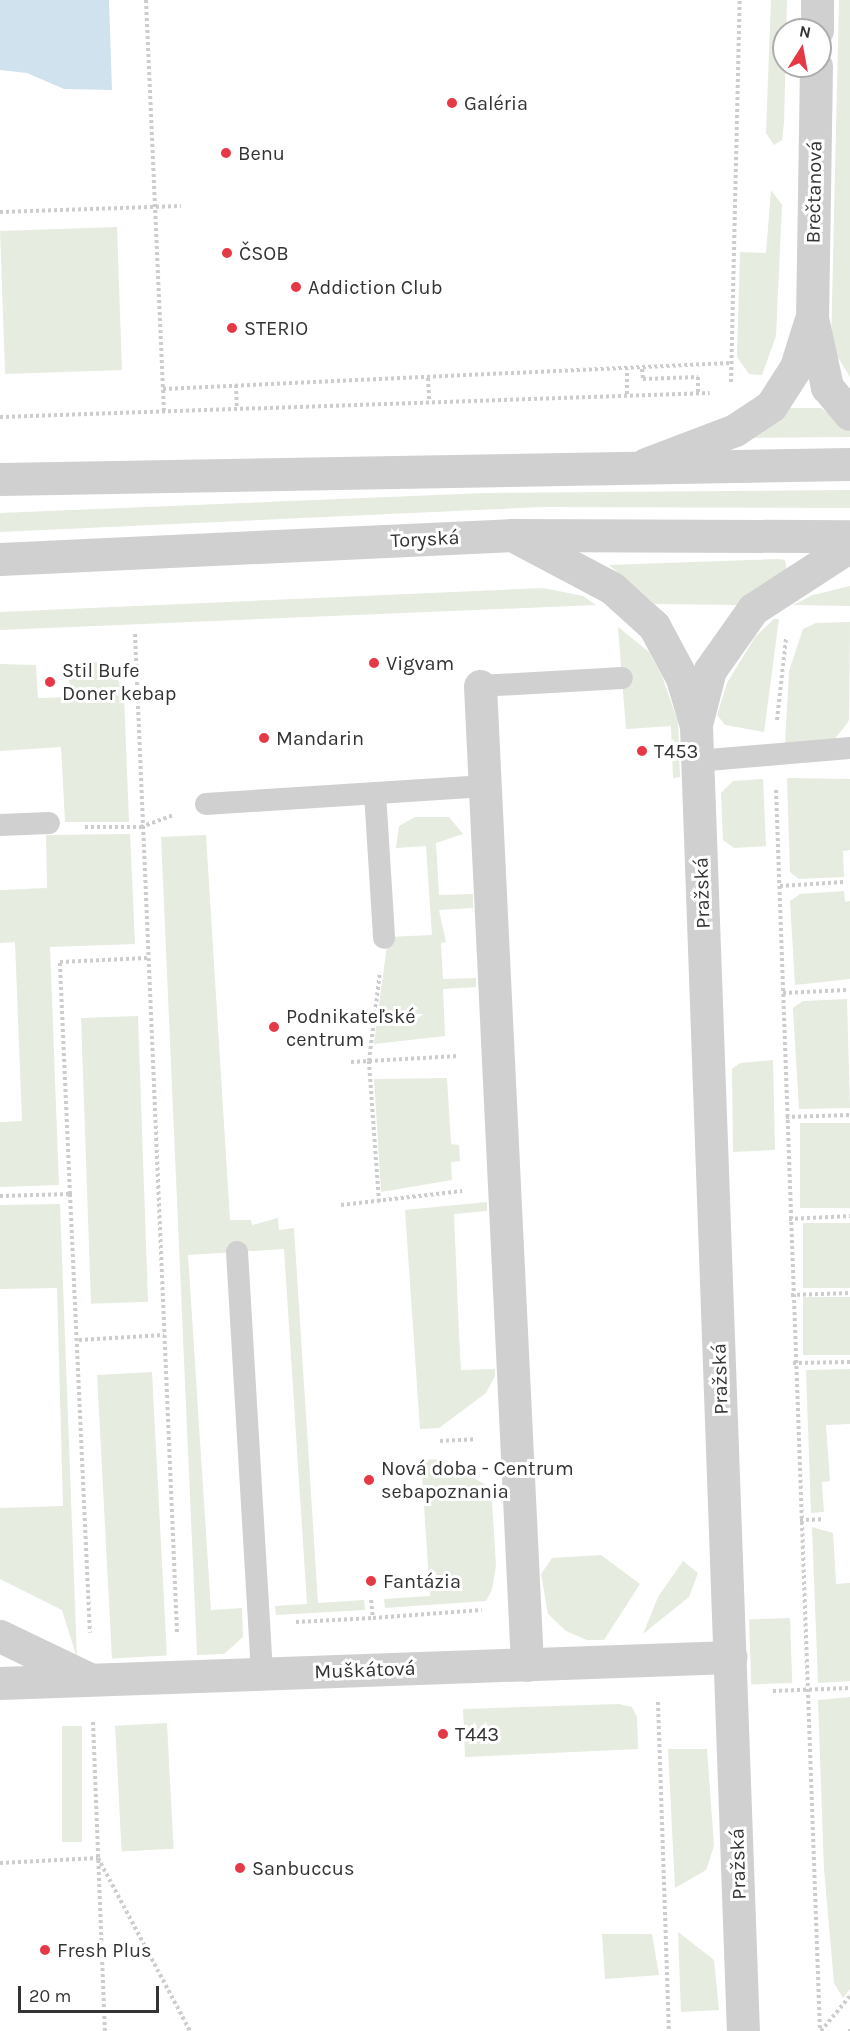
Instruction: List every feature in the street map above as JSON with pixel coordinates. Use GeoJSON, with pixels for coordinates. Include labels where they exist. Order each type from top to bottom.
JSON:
{"type":"FeatureCollection","features":[{"type":"Feature","properties":{"kind":"street"},"geometry":{"type":"LineString","coordinates":[[817,18],[818,0]]}},
{"type":"Feature","properties":{"kind":"street","name":"Brečtanová"},"geometry":{"type":"LineString","coordinates":[[812,318],[816,78]]}},
{"type":"Feature","properties":{"kind":"street"},"geometry":{"type":"LineString","coordinates":[[812,318],[827,387],[850,414]]}},
{"type":"Feature","properties":{"kind":"street"},"geometry":{"type":"LineString","coordinates":[[646,464],[735,430],[771,406],[796,367],[812,318]]}},
{"type":"Feature","properties":{"kind":"street"},"geometry":{"type":"LineString","coordinates":[[0,480],[646,464],[850,464]]}},
{"type":"Feature","properties":{"kind":"street"},"geometry":{"type":"LineString","coordinates":[[512,535],[612,588],[654,626],[682,678],[696,726]]}},
{"type":"Feature","properties":{"kind":"street","name":"Toryská"},"geometry":{"type":"LineString","coordinates":[[0,559],[512,535],[850,536]]}},
{"type":"Feature","properties":{"kind":"street"},"geometry":{"type":"LineString","coordinates":[[696,726],[710,670],[753,609],[850,546]]}},
{"type":"Feature","properties":{"kind":"street"},"geometry":{"type":"LineString","coordinates":[[480,687],[527,1665]]}},
{"type":"Feature","properties":{"kind":"street","name":"Pražská"},"geometry":{"type":"LineString","coordinates":[[696,726],[743,2031]]}},
{"type":"Feature","properties":{"kind":"street"},"geometry":{"type":"LineString","coordinates":[[0,1636],[91,1680]]}},
{"type":"Feature","properties":{"kind":"street","name":"Muškátová"},"geometry":{"type":"LineString","coordinates":[[0,1683],[731,1657]]}},
{"type":"Feature","properties":{"kind":"lane"},"geometry":{"type":"LineString","coordinates":[[480,687],[622,678]]}},
{"type":"Feature","properties":{"kind":"lane"},"geometry":{"type":"LineString","coordinates":[[697,761],[850,748]]}},
{"type":"Feature","properties":{"kind":"lane"},"geometry":{"type":"LineString","coordinates":[[206,804],[485,786]]}},
{"type":"Feature","properties":{"kind":"lane"},"geometry":{"type":"LineString","coordinates":[[375,793],[384,938]]}},
{"type":"Feature","properties":{"kind":"lane"},"geometry":{"type":"LineString","coordinates":[[0,825],[49,824]]}},
{"type":"Feature","properties":{"kind":"lane"},"geometry":{"type":"LineString","coordinates":[[237,1252],[262,1674]]}},
{"type":"Feature","properties":{"kind":"path"},"geometry":{"type":"LineString","coordinates":[[146,0],[164,411]]}},
{"type":"Feature","properties":{"kind":"path"},"geometry":{"type":"LineString","coordinates":[[732,394],[730,363],[740,0]]}},
{"type":"Feature","properties":{"kind":"path"},"geometry":{"type":"LineString","coordinates":[[0,212],[181,206]]}},
{"type":"Feature","properties":{"kind":"path"},"geometry":{"type":"LineString","coordinates":[[163,389],[642,369],[730,363]]}},
{"type":"Feature","properties":{"kind":"path"},"geometry":{"type":"LineString","coordinates":[[627,369],[627,394]]}},
{"type":"Feature","properties":{"kind":"path"},"geometry":{"type":"LineString","coordinates":[[642,369],[643,379],[698,377],[698,393]]}},
{"type":"Feature","properties":{"kind":"path"},"geometry":{"type":"LineString","coordinates":[[428,378],[429,400]]}},
{"type":"Feature","properties":{"kind":"path"},"geometry":{"type":"LineString","coordinates":[[236,385],[237,408]]}},
{"type":"Feature","properties":{"kind":"path"},"geometry":{"type":"LineString","coordinates":[[0,417],[429,400],[627,394],[720,394]]}},
{"type":"Feature","properties":{"kind":"path"},"geometry":{"type":"LineString","coordinates":[[787,633],[775,753],[793,1363],[821,2031]]}},
{"type":"Feature","properties":{"kind":"path"},"geometry":{"type":"LineString","coordinates":[[135,634],[141,827],[179,1676]]}},
{"type":"Feature","properties":{"kind":"path"},"geometry":{"type":"LineString","coordinates":[[49,824],[141,827],[206,804]]}},
{"type":"Feature","properties":{"kind":"path"},"geometry":{"type":"LineString","coordinates":[[780,886],[844,882]]}},
{"type":"Feature","properties":{"kind":"path"},"geometry":{"type":"LineString","coordinates":[[379,1202],[369,1061],[384,938]]}},
{"type":"Feature","properties":{"kind":"path"},"geometry":{"type":"LineString","coordinates":[[105,2031],[79,1340],[60,962],[147,958]]}},
{"type":"Feature","properties":{"kind":"path"},"geometry":{"type":"LineString","coordinates":[[783,993],[847,990]]}},
{"type":"Feature","properties":{"kind":"path"},"geometry":{"type":"LineString","coordinates":[[351,1062],[498,1054]]}},
{"type":"Feature","properties":{"kind":"path"},"geometry":{"type":"LineString","coordinates":[[786,1117],[850,1114]]}},
{"type":"Feature","properties":{"kind":"path"},"geometry":{"type":"LineString","coordinates":[[341,1205],[504,1186]]}},
{"type":"Feature","properties":{"kind":"path"},"geometry":{"type":"LineString","coordinates":[[0,1196],[70,1194]]}},
{"type":"Feature","properties":{"kind":"path"},"geometry":{"type":"LineString","coordinates":[[789,1219],[850,1216]]}},
{"type":"Feature","properties":{"kind":"path"},"geometry":{"type":"LineString","coordinates":[[791,1295],[850,1293]]}},
{"type":"Feature","properties":{"kind":"path"},"geometry":{"type":"LineString","coordinates":[[79,1340],[164,1335]]}},
{"type":"Feature","properties":{"kind":"path"},"geometry":{"type":"LineString","coordinates":[[793,1363],[850,1362]]}},
{"type":"Feature","properties":{"kind":"path"},"geometry":{"type":"LineString","coordinates":[[800,1520],[824,1519]]}},
{"type":"Feature","properties":{"kind":"path"},"geometry":{"type":"LineString","coordinates":[[371,1600],[373,1618]]}},
{"type":"Feature","properties":{"kind":"path"},"geometry":{"type":"LineString","coordinates":[[259,1624],[486,1609],[493,1604]]}},
{"type":"Feature","properties":{"kind":"path"},"geometry":{"type":"LineString","coordinates":[[658,1691],[669,2031]]}},
{"type":"Feature","properties":{"kind":"path"},"geometry":{"type":"LineString","coordinates":[[0,1863],[98,1858]]}},
{"type":"Feature","properties":{"kind":"path"},"geometry":{"type":"LineString","coordinates":[[98,1858],[190,2031]]}},
{"type":"Feature","properties":{"kind":"path"},"geometry":{"type":"LineString","coordinates":[[821,2031],[850,1996]]}},
{"type":"Feature","properties":{"kind":"shaded area"},"geometry":{"type":"Polygon","coordinates":[[[771,0],[787,0],[787,18],[772,18],[772,78],[785,78],[782,140],[774,145],[766,133],[771,0]]]}},
{"type":"Feature","properties":{"kind":"shaded area"},"geometry":{"type":"Polygon","coordinates":[[[839,0],[850,0],[850,377],[831,346],[839,0]]]}},
{"type":"Feature","properties":{"kind":"shaded area"},"geometry":{"type":"Polygon","coordinates":[[[771,190],[782,205],[776,336],[762,375],[749,374],[737,357],[740,252],[766,253],[771,190]]]}},
{"type":"Feature","properties":{"kind":"shaded area"},"geometry":{"type":"Polygon","coordinates":[[[117,227],[122,370],[5,374],[0,231],[117,227]]]}},
{"type":"Feature","properties":{"kind":"shaded area"},"geometry":{"type":"Polygon","coordinates":[[[787,408],[821,408],[850,429],[850,437],[735,438],[772,425],[787,408]]]}},
{"type":"Feature","properties":{"kind":"shaded area"},"geometry":{"type":"Polygon","coordinates":[[[850,490],[850,508],[543,507],[0,532],[0,513],[486,493],[850,490]]]}},
{"type":"Feature","properties":{"kind":"shaded area"},"geometry":{"type":"Polygon","coordinates":[[[785,560],[787,570],[741,605],[655,604],[609,565],[785,560]]]}},
{"type":"Feature","properties":{"kind":"shaded area"},"geometry":{"type":"Polygon","coordinates":[[[850,586],[850,606],[793,605],[813,595],[850,586]]]}},
{"type":"Feature","properties":{"kind":"shaded area"},"geometry":{"type":"Polygon","coordinates":[[[543,588],[583,596],[596,605],[0,630],[0,612],[543,588]]]}},
{"type":"Feature","properties":{"kind":"shaded area"},"geometry":{"type":"Polygon","coordinates":[[[774,619],[779,619],[764,732],[725,725],[717,715],[727,683],[755,637],[774,619]]]}},
{"type":"Feature","properties":{"kind":"shaded area"},"geometry":{"type":"Polygon","coordinates":[[[850,622],[849,721],[834,740],[785,745],[789,671],[803,629],[816,623],[850,622]]]}},
{"type":"Feature","properties":{"kind":"shaded area"},"geometry":{"type":"Polygon","coordinates":[[[618,627],[649,652],[662,676],[678,722],[680,777],[673,778],[671,726],[626,729],[618,627]]]}},
{"type":"Feature","properties":{"kind":"shaded area"},"geometry":{"type":"Polygon","coordinates":[[[100,662],[117,676],[124,696],[129,822],[65,822],[61,747],[0,751],[0,664],[36,665],[38,698],[70,697],[68,663],[100,662]]]}},
{"type":"Feature","properties":{"kind":"shaded area"},"geometry":{"type":"Polygon","coordinates":[[[787,778],[850,779],[850,850],[843,851],[844,877],[799,879],[790,872],[787,778]]]}},
{"type":"Feature","properties":{"kind":"shaded area"},"geometry":{"type":"Polygon","coordinates":[[[763,779],[766,846],[734,848],[723,840],[721,793],[733,781],[763,779]]]}},
{"type":"Feature","properties":{"kind":"shaded area"},"geometry":{"type":"Polygon","coordinates":[[[415,817],[449,817],[463,834],[436,843],[439,895],[473,894],[473,908],[439,910],[446,942],[441,943],[443,979],[476,978],[476,987],[443,989],[445,1036],[374,1044],[388,937],[432,935],[426,846],[396,848],[399,826],[415,817]]]}},
{"type":"Feature","properties":{"kind":"shaded area"},"geometry":{"type":"Polygon","coordinates":[[[130,834],[135,944],[50,947],[59,1185],[0,1187],[0,1122],[22,1121],[15,942],[0,943],[0,890],[47,888],[46,835],[130,834]]]}},
{"type":"Feature","properties":{"kind":"shaded area"},"geometry":{"type":"Polygon","coordinates":[[[206,835],[230,1220],[251,1220],[252,1225],[278,1218],[279,1230],[294,1228],[318,1603],[364,1600],[365,1610],[276,1615],[275,1606],[307,1604],[284,1249],[188,1255],[211,1610],[242,1608],[243,1637],[224,1654],[197,1655],[161,837],[206,835]]]}},
{"type":"Feature","properties":{"kind":"shaded area"},"geometry":{"type":"Polygon","coordinates":[[[844,891],[845,902],[850,901],[850,979],[795,985],[790,901],[800,894],[844,891]]]}},
{"type":"Feature","properties":{"kind":"shaded area"},"geometry":{"type":"Polygon","coordinates":[[[847,999],[850,1108],[799,1109],[793,1008],[803,1001],[847,999]]]}},
{"type":"Feature","properties":{"kind":"shaded area"},"geometry":{"type":"Polygon","coordinates":[[[138,1016],[148,1302],[91,1304],[81,1018],[138,1016]]]}},
{"type":"Feature","properties":{"kind":"shaded area"},"geometry":{"type":"Polygon","coordinates":[[[773,1060],[775,1150],[733,1152],[732,1069],[740,1063],[773,1060]]]}},
{"type":"Feature","properties":{"kind":"shaded area"},"geometry":{"type":"Polygon","coordinates":[[[447,1078],[451,1144],[459,1145],[460,1161],[451,1162],[452,1180],[381,1192],[374,1079],[447,1078]]]}},
{"type":"Feature","properties":{"kind":"shaded area"},"geometry":{"type":"Polygon","coordinates":[[[800,1123],[850,1123],[850,1208],[800,1208],[800,1123]]]}},
{"type":"Feature","properties":{"kind":"shaded area"},"geometry":{"type":"Polygon","coordinates":[[[487,1202],[487,1211],[454,1214],[459,1333],[461,1370],[495,1369],[495,1376],[486,1393],[439,1428],[420,1429],[405,1210],[487,1202]]]}},
{"type":"Feature","properties":{"kind":"shaded area"},"geometry":{"type":"Polygon","coordinates":[[[60,1204],[77,1658],[62,1610],[0,1579],[0,1508],[63,1506],[57,1288],[0,1289],[0,1205],[60,1204]]]}},
{"type":"Feature","properties":{"kind":"shaded area"},"geometry":{"type":"Polygon","coordinates":[[[803,1223],[850,1223],[850,1288],[803,1288],[803,1223]]]}},
{"type":"Feature","properties":{"kind":"shaded area"},"geometry":{"type":"Polygon","coordinates":[[[803,1297],[850,1297],[850,1355],[803,1355],[803,1297]]]}},
{"type":"Feature","properties":{"kind":"shaded area"},"geometry":{"type":"Polygon","coordinates":[[[850,1369],[850,1424],[826,1425],[830,1481],[822,1482],[824,1512],[811,1513],[806,1370],[850,1369]]]}},
{"type":"Feature","properties":{"kind":"shaded area"},"geometry":{"type":"Polygon","coordinates":[[[152,1372],[167,1656],[112,1658],[97,1375],[152,1372]]]}},
{"type":"Feature","properties":{"kind":"shaded area"},"geometry":{"type":"Polygon","coordinates":[[[441,1459],[491,1488],[496,1566],[492,1590],[486,1601],[385,1608],[384,1599],[430,1596],[421,1460],[441,1459]]]}},
{"type":"Feature","properties":{"kind":"shaded area"},"geometry":{"type":"Polygon","coordinates":[[[812,1527],[833,1533],[836,1584],[850,1583],[850,1681],[818,1683],[812,1527]]]}},
{"type":"Feature","properties":{"kind":"shaded area"},"geometry":{"type":"Polygon","coordinates":[[[601,1555],[640,1584],[604,1640],[587,1640],[566,1631],[548,1614],[541,1574],[552,1558],[601,1555]]]}},
{"type":"Feature","properties":{"kind":"shaded area"},"geometry":{"type":"Polygon","coordinates":[[[683,1561],[698,1573],[689,1597],[643,1634],[658,1597],[683,1561]]]}},
{"type":"Feature","properties":{"kind":"shaded area"},"geometry":{"type":"Polygon","coordinates":[[[790,1618],[792,1683],[751,1684],[749,1619],[790,1618]]]}},
{"type":"Feature","properties":{"kind":"shaded area"},"geometry":{"type":"Polygon","coordinates":[[[850,1697],[850,1989],[843,1998],[834,1983],[824,1869],[818,1700],[850,1697]]]}},
{"type":"Feature","properties":{"kind":"shaded area"},"geometry":{"type":"Polygon","coordinates":[[[619,1704],[632,1707],[637,1717],[638,1749],[465,1757],[463,1709],[619,1704]]]}},
{"type":"Feature","properties":{"kind":"shaded area"},"geometry":{"type":"Polygon","coordinates":[[[167,1723],[174,1849],[122,1852],[115,1726],[167,1723]]]}},
{"type":"Feature","properties":{"kind":"shaded area"},"geometry":{"type":"Polygon","coordinates":[[[62,1726],[82,1726],[82,1842],[62,1842],[62,1726]]]}},
{"type":"Feature","properties":{"kind":"shaded area"},"geometry":{"type":"Polygon","coordinates":[[[668,1749],[707,1749],[714,1846],[706,1870],[675,1888],[668,1749]]]}},
{"type":"Feature","properties":{"kind":"shaded area"},"geometry":{"type":"Polygon","coordinates":[[[678,1932],[714,1960],[719,2010],[681,2012],[678,1932]]]}},
{"type":"Feature","properties":{"kind":"shaded area"},"geometry":{"type":"Polygon","coordinates":[[[602,1934],[652,1934],[659,1975],[605,1979],[602,1934]]]}},
{"type":"Feature","properties":{"kind":"water"},"geometry":{"type":"Polygon","coordinates":[[[0,0],[109,0],[112,90],[64,89],[27,73],[0,70],[0,0]]]}},
{"type":"Feature","properties":{"kind":"place","name":"Galéria"},"geometry":{"type":"Point","coordinates":[452,103]}},
{"type":"Feature","properties":{"kind":"place","name":"Benu"},"geometry":{"type":"Point","coordinates":[226,153]}},
{"type":"Feature","properties":{"kind":"place","name":"ČSOB"},"geometry":{"type":"Point","coordinates":[227,253]}},
{"type":"Feature","properties":{"kind":"place","name":"Addiction Club"},"geometry":{"type":"Point","coordinates":[296,287]}},
{"type":"Feature","properties":{"kind":"place","name":"STERIO"},"geometry":{"type":"Point","coordinates":[232,328]}},
{"type":"Feature","properties":{"kind":"place","name":"Vigvam"},"geometry":{"type":"Point","coordinates":[374,663]}},
{"type":"Feature","properties":{"kind":"place","name":"Stil Bufe Doner kebap"},"geometry":{"type":"Point","coordinates":[50,682]}},
{"type":"Feature","properties":{"kind":"place","name":"Mandarin"},"geometry":{"type":"Point","coordinates":[264,738]}},
{"type":"Feature","properties":{"kind":"place","name":"T453"},"geometry":{"type":"Point","coordinates":[642,751]}},
{"type":"Feature","properties":{"kind":"place","name":"Podnikateľské centrum"},"geometry":{"type":"Point","coordinates":[274,1027]}},
{"type":"Feature","properties":{"kind":"place","name":"Nová doba - Centrum sebapoznania"},"geometry":{"type":"Point","coordinates":[369,1480]}},
{"type":"Feature","properties":{"kind":"place","name":"Fantázia"},"geometry":{"type":"Point","coordinates":[371,1581]}},
{"type":"Feature","properties":{"kind":"place","name":"T443"},"geometry":{"type":"Point","coordinates":[443,1734]}},
{"type":"Feature","properties":{"kind":"place","name":"Sanbuccus"},"geometry":{"type":"Point","coordinates":[240,1868]}},
{"type":"Feature","properties":{"kind":"place","name":"Fresh Plus"},"geometry":{"type":"Point","coordinates":[45,1950]}}]}
